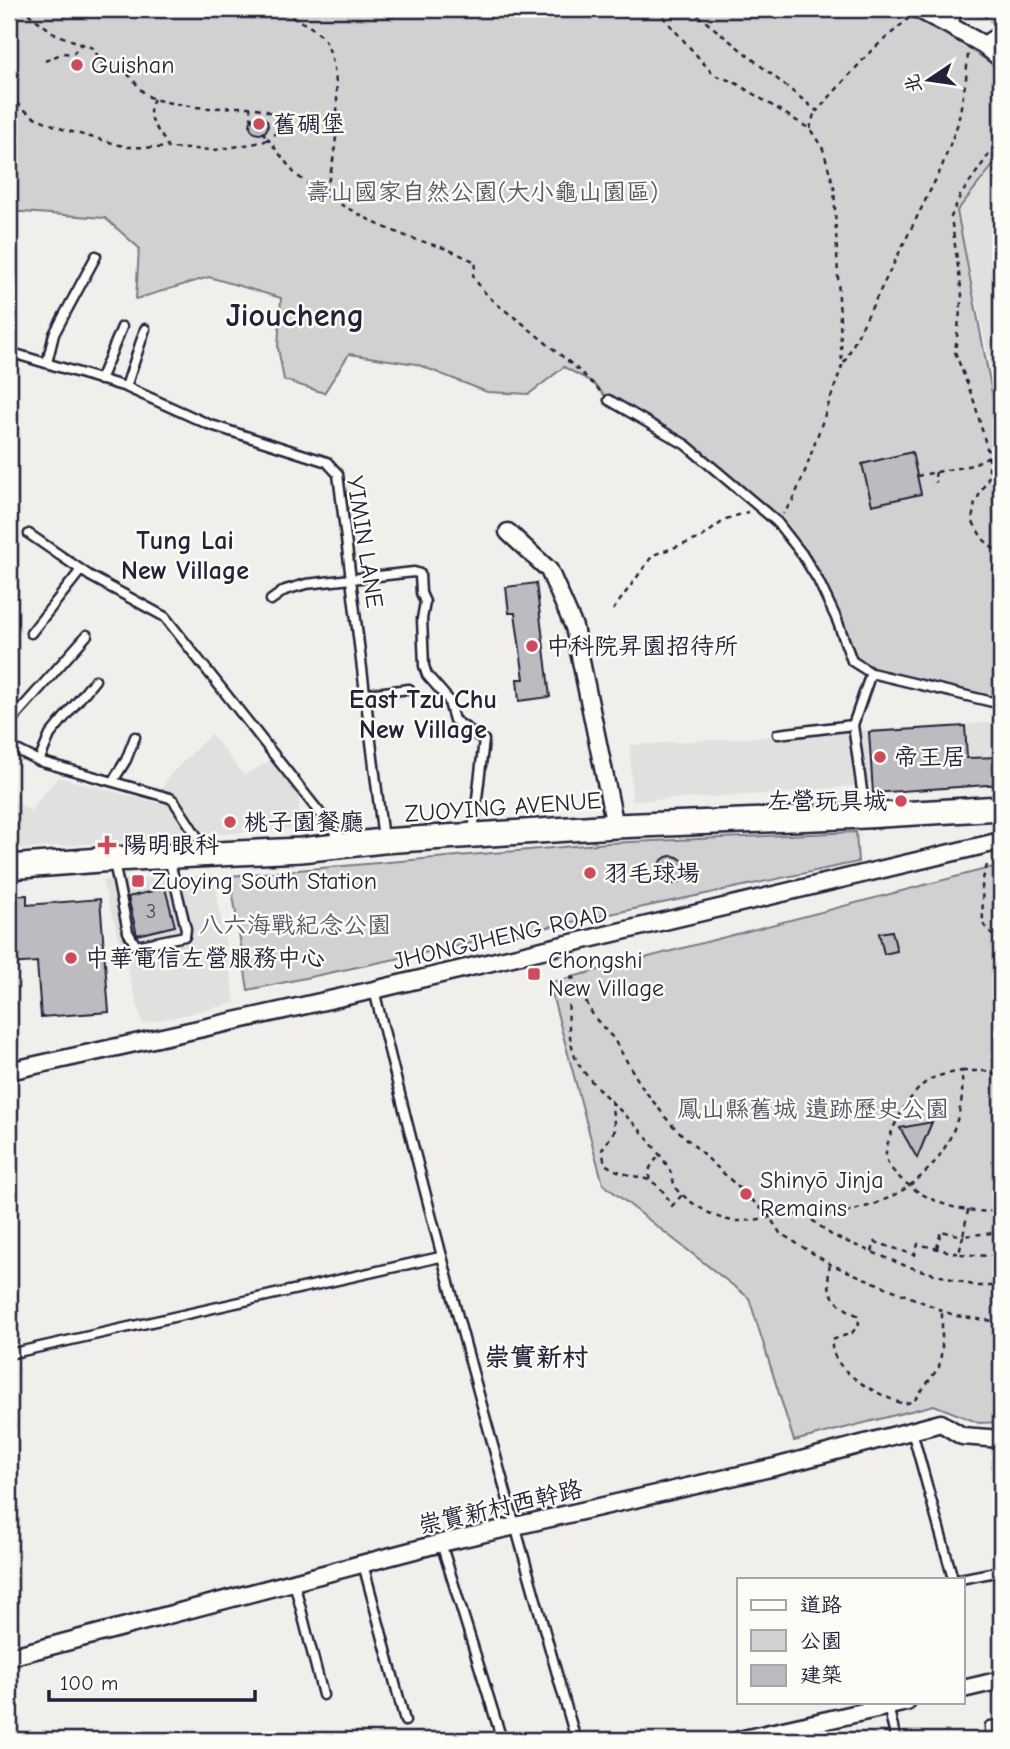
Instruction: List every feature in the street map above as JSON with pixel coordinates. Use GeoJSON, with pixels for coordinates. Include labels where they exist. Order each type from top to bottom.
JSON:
{"type":"FeatureCollection","features":[{"type":"Feature","properties":{"kind":"street"},"geometry":{"type":"LineString","coordinates":[[950,26],[952,9]]}},
{"type":"Feature","properties":{"kind":"street"},"geometry":{"type":"LineString","coordinates":[[914,12],[950,26],[984,45],[1001,59]]}},
{"type":"Feature","properties":{"kind":"street"},"geometry":{"type":"LineString","coordinates":[[984,45],[999,30]]}},
{"type":"Feature","properties":{"kind":"street"},"geometry":{"type":"LineString","coordinates":[[508,532],[549,570],[574,627],[615,826]]}},
{"type":"Feature","properties":{"kind":"street","name":"ZUOYING AVENUE"},"geometry":{"type":"LineString","coordinates":[[9,867],[615,826],[1001,808]]}},
{"type":"Feature","properties":{"kind":"street","name":"JHONGJHENG ROAD"},"geometry":{"type":"LineString","coordinates":[[9,1071],[374,990],[1001,841]]}},
{"type":"Feature","properties":{"kind":"street","name":"崇實新村西幹路"},"geometry":{"type":"LineString","coordinates":[[9,1657],[441,1543],[775,1467],[941,1423],[962,1436],[1001,1439]]}},
{"type":"Feature","properties":{"kind":"street"},"geometry":{"type":"LineString","coordinates":[[964,1689],[1001,1680]]}},
{"type":"Feature","properties":{"kind":"street"},"geometry":{"type":"LineString","coordinates":[[739,1740],[898,1704]]}},
{"type":"Feature","properties":{"kind":"lane"},"geometry":{"type":"LineString","coordinates":[[47,363],[54,334],[96,256]]}},
{"type":"Feature","properties":{"kind":"lane"},"geometry":{"type":"LineString","coordinates":[[100,380],[122,327]]}},
{"type":"Feature","properties":{"kind":"lane"},"geometry":{"type":"LineString","coordinates":[[126,387],[145,328]]}},
{"type":"Feature","properties":{"kind":"lane","name":"YIMIN LANE"},"geometry":{"type":"LineString","coordinates":[[9,352],[126,387],[208,424],[331,465],[338,474],[383,841]]}},
{"type":"Feature","properties":{"kind":"lane"},"geometry":{"type":"LineString","coordinates":[[609,400],[686,445],[777,522],[818,580],[852,661],[871,673],[1001,704]]}},
{"type":"Feature","properties":{"kind":"lane"},"geometry":{"type":"LineString","coordinates":[[29,534],[81,570],[165,617],[346,846]]}},
{"type":"Feature","properties":{"kind":"lane"},"geometry":{"type":"LineString","coordinates":[[31,634],[81,570]]}},
{"type":"Feature","properties":{"kind":"lane"},"geometry":{"type":"LineString","coordinates":[[271,600],[285,590],[306,584],[414,572],[419,574],[425,603],[422,641],[427,675],[446,695],[454,720],[484,740],[472,835]]}},
{"type":"Feature","properties":{"kind":"lane"},"geometry":{"type":"LineString","coordinates":[[9,723],[87,635]]}},
{"type":"Feature","properties":{"kind":"lane"},"geometry":{"type":"LineString","coordinates":[[865,816],[853,724],[871,673]]}},
{"type":"Feature","properties":{"kind":"lane"},"geometry":{"type":"LineString","coordinates":[[39,761],[50,735],[95,680]]}},
{"type":"Feature","properties":{"kind":"lane"},"geometry":{"type":"LineString","coordinates":[[367,694],[409,689]]}},
{"type":"Feature","properties":{"kind":"lane"},"geometry":{"type":"LineString","coordinates":[[778,734],[853,724]]}},
{"type":"Feature","properties":{"kind":"lane"},"geometry":{"type":"LineString","coordinates":[[113,781],[126,760],[135,737]]}},
{"type":"Feature","properties":{"kind":"lane"},"geometry":{"type":"LineString","coordinates":[[9,746],[39,761],[174,801],[209,855]]}},
{"type":"Feature","properties":{"kind":"lane"},"geometry":{"type":"LineString","coordinates":[[113,859],[128,932],[136,946],[185,936],[186,929],[168,856]]}},
{"type":"Feature","properties":{"kind":"lane"},"geometry":{"type":"LineString","coordinates":[[374,990],[440,1257],[513,1525],[576,1740]]}},
{"type":"Feature","properties":{"kind":"lane"},"geometry":{"type":"LineString","coordinates":[[9,1354],[440,1257]]}},
{"type":"Feature","properties":{"kind":"lane"},"geometry":{"type":"LineString","coordinates":[[912,1431],[953,1578]]}},
{"type":"Feature","properties":{"kind":"lane"},"geometry":{"type":"LineString","coordinates":[[441,1543],[502,1740]]}},
{"type":"Feature","properties":{"kind":"lane"},"geometry":{"type":"LineString","coordinates":[[363,1564],[405,1721]]}},
{"type":"Feature","properties":{"kind":"lane"},"geometry":{"type":"LineString","coordinates":[[964,1578],[1001,1571]]}},
{"type":"Feature","properties":{"kind":"lane"},"geometry":{"type":"LineString","coordinates":[[294,1582],[323,1695]]}},
{"type":"Feature","properties":{"kind":"lane"},"geometry":{"type":"LineString","coordinates":[[888,1706],[896,1740]]}},
{"type":"Feature","properties":{"kind":"lane"},"geometry":{"type":"LineString","coordinates":[[991,1740],[990,1726],[1001,1725]]}},
{"type":"Feature","properties":{"kind":"path"},"geometry":{"type":"LineString","coordinates":[[9,9],[26,11],[55,34],[93,48],[102,63],[128,72],[154,99],[209,108],[250,107],[269,111],[281,121],[275,134],[256,145],[215,150],[127,147],[74,133],[32,116],[9,97]]}},
{"type":"Feature","properties":{"kind":"path"},"geometry":{"type":"LineString","coordinates":[[273,9],[305,24],[323,37],[332,60],[335,81],[335,143],[332,173],[323,195]]}},
{"type":"Feature","properties":{"kind":"path"},"geometry":{"type":"LineString","coordinates":[[656,9],[714,75],[734,82],[810,129],[823,149],[834,187],[842,366]]}},
{"type":"Feature","properties":{"kind":"path"},"geometry":{"type":"LineString","coordinates":[[690,9],[814,110],[820,110],[871,51],[914,12]]}},
{"type":"Feature","properties":{"kind":"path"},"geometry":{"type":"LineString","coordinates":[[976,9],[976,12],[988,18],[999,30]]}},
{"type":"Feature","properties":{"kind":"path"},"geometry":{"type":"LineString","coordinates":[[985,9],[1001,22]]}},
{"type":"Feature","properties":{"kind":"path"},"geometry":{"type":"LineString","coordinates":[[44,61],[64,53],[73,54],[81,44]]}},
{"type":"Feature","properties":{"kind":"path"},"geometry":{"type":"LineString","coordinates":[[777,522],[793,500],[804,474],[842,366],[941,169],[958,123],[968,51]]}},
{"type":"Feature","properties":{"kind":"path"},"geometry":{"type":"LineString","coordinates":[[154,99],[148,114],[167,148]]}},
{"type":"Feature","properties":{"kind":"path"},"geometry":{"type":"LineString","coordinates":[[250,107],[251,117],[295,174],[323,195],[379,225],[447,248],[476,262],[473,269],[475,280],[494,304],[525,326],[592,382],[609,400]]}},
{"type":"Feature","properties":{"kind":"path"},"geometry":{"type":"LineString","coordinates":[[810,129],[814,110]]}},
{"type":"Feature","properties":{"kind":"path"},"geometry":{"type":"LineString","coordinates":[[1001,120],[992,150],[960,196],[951,218],[962,295],[955,352],[975,404],[989,456],[989,476],[975,503],[972,520],[975,530],[1001,555]]}},
{"type":"Feature","properties":{"kind":"path"},"geometry":{"type":"LineString","coordinates":[[917,476],[971,465],[989,456]]}},
{"type":"Feature","properties":{"kind":"path"},"geometry":{"type":"LineString","coordinates":[[936,472],[936,482]]}},
{"type":"Feature","properties":{"kind":"path"},"geometry":{"type":"LineString","coordinates":[[612,610],[653,555],[701,538],[717,524],[737,514],[752,512]]}},
{"type":"Feature","properties":{"kind":"path"},"geometry":{"type":"LineString","coordinates":[[987,865],[982,882],[983,924],[1001,946]]}},
{"type":"Feature","properties":{"kind":"path"},"geometry":{"type":"LineString","coordinates":[[962,1071],[961,1102],[952,1132],[929,1172],[891,1198],[837,1213],[769,1216],[751,1220],[726,1219],[711,1213],[676,1189],[671,1172],[649,1140],[583,1070],[574,1055],[568,1002],[572,975],[594,1017],[613,1038],[642,1087],[670,1123],[769,1216],[780,1233],[830,1264],[942,1311],[956,1316],[1001,1322]]}},
{"type":"Feature","properties":{"kind":"path"},"geometry":{"type":"LineString","coordinates":[[1001,1076],[984,1071],[962,1071],[930,1079],[918,1088],[900,1115],[887,1146],[886,1158],[894,1172],[909,1186],[946,1205],[968,1210],[1001,1211]]}},
{"type":"Feature","properties":{"kind":"path"},"geometry":{"type":"LineString","coordinates":[[611,1100],[615,1130],[602,1150],[605,1164],[615,1171],[659,1185],[672,1206],[682,1194]]}},
{"type":"Feature","properties":{"kind":"path"},"geometry":{"type":"LineString","coordinates":[[649,1180],[650,1168],[659,1155]]}},
{"type":"Feature","properties":{"kind":"path"},"geometry":{"type":"LineString","coordinates":[[959,1254],[968,1210]]}},
{"type":"Feature","properties":{"kind":"path"},"geometry":{"type":"LineString","coordinates":[[804,1214],[833,1236],[906,1266],[976,1286],[1001,1286]]}},
{"type":"Feature","properties":{"kind":"path"},"geometry":{"type":"LineString","coordinates":[[937,1249],[941,1231],[963,1236],[1001,1232]]}},
{"type":"Feature","properties":{"kind":"path"},"geometry":{"type":"LineString","coordinates":[[872,1252],[875,1242],[915,1255],[918,1244],[959,1254],[988,1256],[1001,1253]]}},
{"type":"Feature","properties":{"kind":"path"},"geometry":{"type":"LineString","coordinates":[[830,1264],[830,1293],[857,1315],[859,1324],[852,1333],[832,1340],[831,1346],[838,1360],[874,1393],[904,1405],[914,1401],[939,1367],[942,1311]]}},
{"type":"Feature","properties":{"kind":"shaded area"},"geometry":{"type":"Polygon","coordinates":[[[1001,155],[1001,414],[957,211],[1001,155]]]}},
{"type":"Feature","properties":{"kind":"shaded area"},"geometry":{"type":"Polygon","coordinates":[[[1001,722],[1001,769],[787,793],[632,801],[630,745],[1001,722]]]}},
{"type":"Feature","properties":{"kind":"shaded area"},"geometry":{"type":"Polygon","coordinates":[[[211,734],[244,775],[271,760],[299,798],[299,828],[9,850],[9,797],[30,811],[58,777],[158,803],[167,778],[211,734]]]}},
{"type":"Feature","properties":{"kind":"shaded area"},"geometry":{"type":"Polygon","coordinates":[[[214,875],[235,1003],[143,1024],[102,880],[214,875]]]}},
{"type":"Feature","properties":{"kind":"green space","name":"壽山國家自然公園(大小龜山園區)"},"geometry":{"type":"Polygon","coordinates":[[[9,9],[910,9],[1001,70],[1001,155],[957,211],[1001,439],[1001,704],[871,673],[852,661],[818,580],[777,522],[686,445],[609,400],[592,382],[564,367],[529,394],[487,392],[416,364],[349,354],[324,393],[284,380],[278,348],[281,298],[209,277],[136,299],[139,248],[105,218],[9,211],[9,9]]]}},
{"type":"Feature","properties":{"kind":"green space","name":"八六海戰紀念公園"},"geometry":{"type":"Polygon","coordinates":[[[856,832],[858,862],[248,990],[230,876],[608,843],[856,832]]]}},
{"type":"Feature","properties":{"kind":"green space","name":"鳳山縣舊城 遺跡歷史公園"},"geometry":{"type":"Polygon","coordinates":[[[1001,865],[1001,1422],[979,1423],[934,1405],[794,1441],[749,1298],[603,1184],[549,983],[1001,865]]]}},
{"type":"Feature","properties":{"kind":"building","name":"舊碉堡"},"geometry":{"type":"Polygon","coordinates":[[[259,116],[265,119],[268,125],[265,131],[259,134],[253,131],[250,125],[253,119],[259,116]]]}},
{"type":"Feature","properties":{"kind":"building"},"geometry":{"type":"Polygon","coordinates":[[[912,452],[921,494],[872,505],[862,464],[912,452]]]}},
{"type":"Feature","properties":{"kind":"building","name":"中科院昇園招待所"},"geometry":{"type":"Polygon","coordinates":[[[536,583],[550,697],[519,701],[517,679],[524,679],[515,613],[509,613],[506,587],[536,583]]]}},
{"type":"Feature","properties":{"kind":"building","name":"帝王居"},"geometry":{"type":"Polygon","coordinates":[[[965,726],[967,758],[1001,757],[1001,784],[873,793],[869,732],[965,726]]]}},
{"type":"Feature","properties":{"kind":"building"},"geometry":{"type":"Polygon","coordinates":[[[672,856],[682,860],[686,870],[682,880],[672,884],[662,880],[658,870],[662,860],[672,856]]]}},
{"type":"Feature","properties":{"kind":"building"},"geometry":{"type":"Polygon","coordinates":[[[165,888],[175,926],[137,935],[128,897],[165,888]]]}},
{"type":"Feature","properties":{"kind":"building","name":"中華電信左營服務中心"},"geometry":{"type":"Polygon","coordinates":[[[27,895],[27,905],[100,899],[109,1012],[41,1017],[37,962],[9,964],[9,896],[27,895]]]}},
{"type":"Feature","properties":{"kind":"building"},"geometry":{"type":"Polygon","coordinates":[[[892,931],[897,951],[884,954],[879,933],[892,931]]]}},
{"type":"Feature","properties":{"kind":"building"},"geometry":{"type":"Polygon","coordinates":[[[932,1122],[917,1158],[900,1128],[932,1122]]]}},
{"type":"Feature","properties":{"kind":"place","name":"Guishan"},"geometry":{"type":"Point","coordinates":[77,65]}},
{"type":"Feature","properties":{"kind":"place","name":"舊碉堡"},"geometry":{"type":"Point","coordinates":[259,124]}},
{"type":"Feature","properties":{"kind":"place","name":"中科院昇園招待所"},"geometry":{"type":"Point","coordinates":[532,646]}},
{"type":"Feature","properties":{"kind":"place","name":"帝王居"},"geometry":{"type":"Point","coordinates":[880,757]}},
{"type":"Feature","properties":{"kind":"place","name":"左營玩具城"},"geometry":{"type":"Point","coordinates":[901,801]}},
{"type":"Feature","properties":{"kind":"place","name":"桃子園餐廳"},"geometry":{"type":"Point","coordinates":[230,822]}},
{"type":"Feature","properties":{"kind":"place","name":"陽明眼科"},"geometry":{"type":"Point","coordinates":[107,845]}},
{"type":"Feature","properties":{"kind":"place","name":"羽毛球場"},"geometry":{"type":"Point","coordinates":[590,873]}},
{"type":"Feature","properties":{"kind":"place","name":"Zuoying South Station"},"geometry":{"type":"Point","coordinates":[138,881]}},
{"type":"Feature","properties":{"kind":"place","name":"中華電信左營服務中心"},"geometry":{"type":"Point","coordinates":[71,958]}},
{"type":"Feature","properties":{"kind":"place","name":"Chongshi New Village"},"geometry":{"type":"Point","coordinates":[534,974]}},
{"type":"Feature","properties":{"kind":"place","name":"Shinyō Jinja Remains"},"geometry":{"type":"Point","coordinates":[746,1194]}},
{"type":"Feature","properties":{"kind":"district","name":"Jioucheng"},"geometry":{"type":"Point","coordinates":[295,315]}},
{"type":"Feature","properties":{"kind":"district","name":"Tung Lai New Village"},"geometry":{"type":"Point","coordinates":[185,555]}},
{"type":"Feature","properties":{"kind":"district","name":"East Tzu Chu New Village"},"geometry":{"type":"Point","coordinates":[423,714]}},
{"type":"Feature","properties":{"kind":"district","name":"崇實新村"},"geometry":{"type":"Point","coordinates":[536,1357]}}]}
